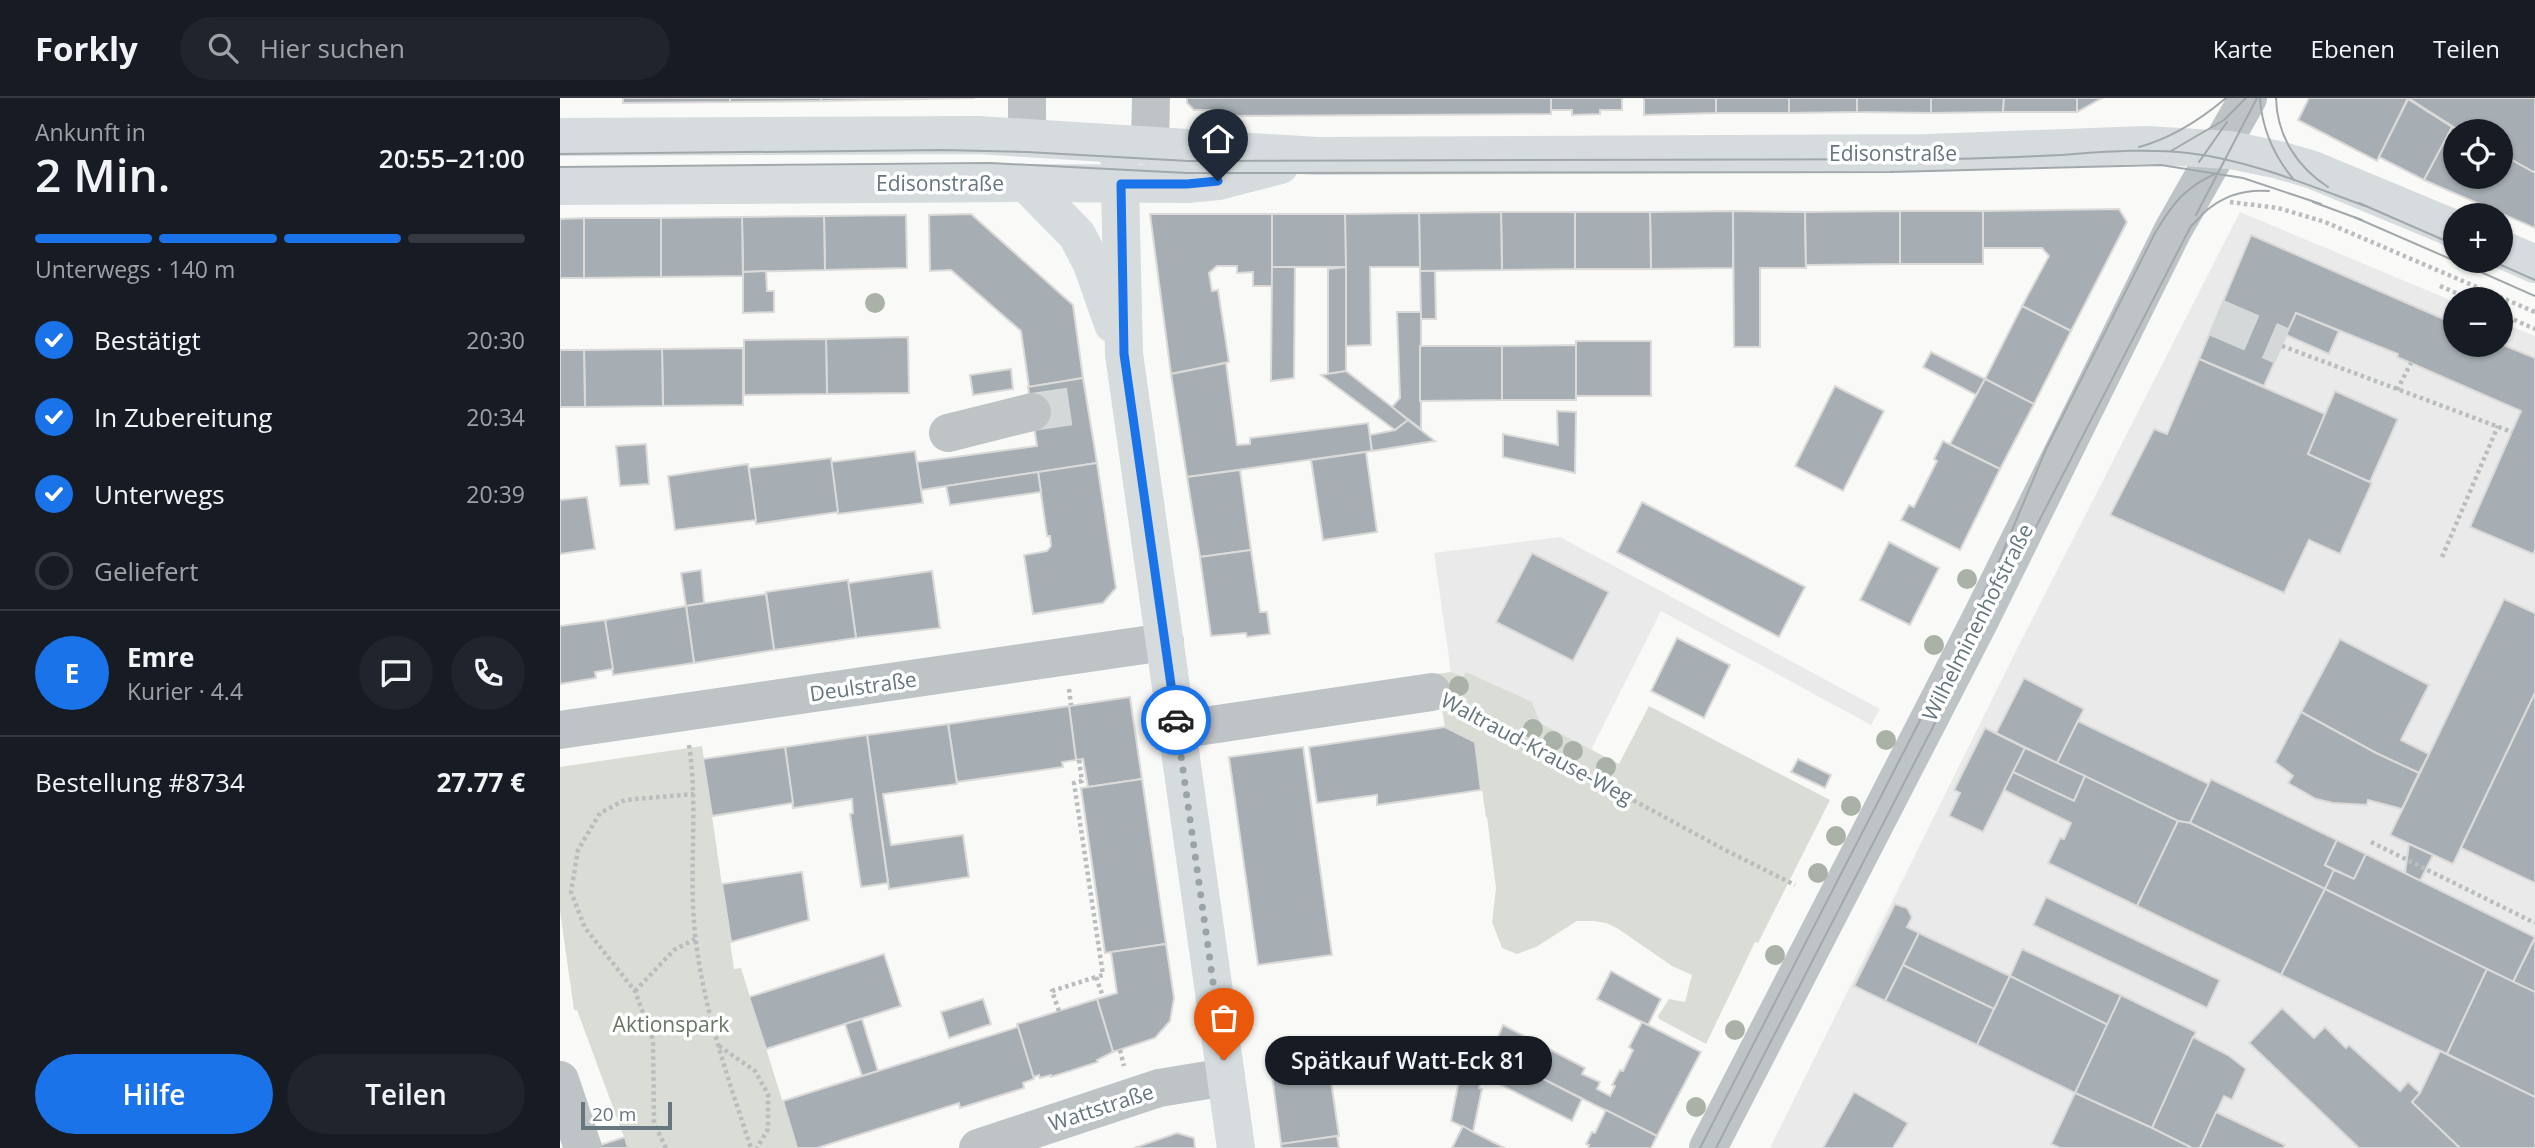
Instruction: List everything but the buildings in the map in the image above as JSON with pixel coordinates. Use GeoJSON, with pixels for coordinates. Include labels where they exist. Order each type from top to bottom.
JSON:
{"type":"FeatureCollection","features":[{"type":"Feature","properties":{"kind":"main road","name":"Edisonstraße"},"geometry":{"type":"LineString","coordinates":[[560,138],[978,135],[1316,156],[1928,153],[2133,145],[2220,149],[2304,167],[2443,224]]}},
{"type":"Feature","properties":{"kind":"main road"},"geometry":{"type":"LineString","coordinates":[[1027,138],[1026,183],[1069,224],[1086,250],[1124,354]]}},
{"type":"Feature","properties":{"kind":"main road"},"geometry":{"type":"LineString","coordinates":[[1135,145],[1121,184],[1124,354],[1236,1148]]}},
{"type":"Feature","properties":{"kind":"main road","name":"Edisonstraße"},"geometry":{"type":"LineString","coordinates":[[560,186],[1202,183],[1316,156]]}},
{"type":"Feature","properties":{"kind":"main road"},"geometry":{"type":"LineString","coordinates":[[2513,254],[2535,264]]}},
{"type":"Feature","properties":{"kind":"street"},"geometry":{"type":"LineString","coordinates":[[1027,98],[1027,138]]}},
{"type":"Feature","properties":{"kind":"street"},"geometry":{"type":"LineString","coordinates":[[1135,145],[1152,98]]}},
{"type":"Feature","properties":{"kind":"street","name":"Wilhelminenhofstraße"},"geometry":{"type":"LineString","coordinates":[[1708,1148],[1980,620],[2173,230],[2248,98]]}},
{"type":"Feature","properties":{"kind":"street"},"geometry":{"type":"LineString","coordinates":[[948,433],[1032,412]]}},
{"type":"Feature","properties":{"kind":"street","name":"Deulstraße"},"geometry":{"type":"LineString","coordinates":[[560,730],[1165,642]]}},
{"type":"Feature","properties":{"kind":"street","name":"Waltraud-Krause-Weg"},"geometry":{"type":"LineString","coordinates":[[1177,730],[1432,692]]}},
{"type":"Feature","properties":{"kind":"street","name":"Wattstraße"},"geometry":{"type":"LineString","coordinates":[[978,1148],[1159,1088],[1226,1077]]}},
{"type":"Feature","properties":{"kind":"street"},"geometry":{"type":"LineString","coordinates":[[560,1080],[583,1148]]}},
{"type":"Feature","properties":{"kind":"path"},"geometry":{"type":"LineString","coordinates":[[2230,202],[2278,208],[2325,222],[2535,312]]}},
{"type":"Feature","properties":{"kind":"path"},"geometry":{"type":"LineString","coordinates":[[2513,319],[2535,329]]}},
{"type":"Feature","properties":{"kind":"path"},"geometry":{"type":"LineString","coordinates":[[2282,346],[2512,432]]}},
{"type":"Feature","properties":{"kind":"path"},"geometry":{"type":"LineString","coordinates":[[2397,390],[2411,363]]}},
{"type":"Feature","properties":{"kind":"path"},"geometry":{"type":"LineString","coordinates":[[2442,557],[2498,426]]}},
{"type":"Feature","properties":{"kind":"path"},"geometry":{"type":"LineString","coordinates":[[1069,688],[1071,705]]}},
{"type":"Feature","properties":{"kind":"path","name":"Waltraud-Krause-Weg"},"geometry":{"type":"LineString","coordinates":[[1432,692],[1795,885]]}},
{"type":"Feature","properties":{"kind":"path"},"geometry":{"type":"LineString","coordinates":[[689,744],[694,794],[693,906],[705,994],[718,1045],[751,1148]]}},
{"type":"Feature","properties":{"kind":"path"},"geometry":{"type":"LineString","coordinates":[[1059,1011],[1052,991],[1103,975],[1074,783],[1082,781],[1079,760]]}},
{"type":"Feature","properties":{"kind":"path"},"geometry":{"type":"LineString","coordinates":[[666,1148],[654,1123],[653,1040],[635,991],[585,928],[571,892],[578,850],[600,813],[625,800],[694,794]]}},
{"type":"Feature","properties":{"kind":"path"},"geometry":{"type":"LineString","coordinates":[[2371,842],[2535,923]]}},
{"type":"Feature","properties":{"kind":"path"},"geometry":{"type":"LineString","coordinates":[[635,991],[674,950],[697,938]]}},
{"type":"Feature","properties":{"kind":"path"},"geometry":{"type":"LineString","coordinates":[[1096,977],[1102,997]]}},
{"type":"Feature","properties":{"kind":"path"},"geometry":{"type":"LineString","coordinates":[[718,1045],[755,1071],[768,1094],[768,1129],[757,1148]]}},
{"type":"Feature","properties":{"kind":"path"},"geometry":{"type":"LineString","coordinates":[[1120,1050],[1125,1068]]}},
{"type":"Feature","properties":{"kind":"shaded area"},"geometry":{"type":"Polygon","coordinates":[[[2240,212],[2443,297],[2443,357],[2513,357],[2513,327],[2535,336],[2535,1148],[1770,1148],[2017,649],[2240,212]]]}},
{"type":"Feature","properties":{"kind":"shaded area"},"geometry":{"type":"Polygon","coordinates":[[[1560,537],[1880,709],[1871,725],[1661,611],[1591,750],[1540,723],[1466,672],[1463,678],[1451,672],[1434,553],[1560,537]]]}},
{"type":"Feature","properties":{"kind":"green space"},"geometry":{"type":"Polygon","coordinates":[[[1451,672],[1463,677],[1466,672],[1532,702],[1540,723],[1619,764],[1649,706],[1830,800],[1758,943],[1755,942],[1706,1044],[1658,1016],[1669,999],[1685,1002],[1692,975],[1672,966],[1617,928],[1606,923],[1577,921],[1536,947],[1517,954],[1502,948],[1492,922],[1496,888],[1475,742],[1445,727],[1436,674],[1451,672]]]}},
{"type":"Feature","properties":{"kind":"green space","name":"Aktionspark"},"geometry":{"type":"Polygon","coordinates":[[[702,746],[734,969],[741,968],[797,1148],[628,1148],[577,1010],[574,1010],[560,911],[560,767],[702,746]]]}},
{"type":"Feature","properties":{"kind":"tunnel"},"geometry":{"type":"LineString","coordinates":[[2217,318],[2282,346]]}},
{"type":"Feature","properties":{"kind":"tunnel"},"geometry":{"type":"LineString","coordinates":[[1032,412],[1087,404]]}},
{"type":"Feature","properties":{"kind":"tram line"},"geometry":{"type":"LineString","coordinates":[[2139,147],[2163,139],[2185,127],[2226,98]]}},
{"type":"Feature","properties":{"kind":"tram line"},"geometry":{"type":"LineString","coordinates":[[2171,151],[2224,120],[2246,98]]}},
{"type":"Feature","properties":{"kind":"tram line"},"geometry":{"type":"LineString","coordinates":[[2196,215],[2257,98]]}},
{"type":"Feature","properties":{"kind":"tram line"},"geometry":{"type":"LineString","coordinates":[[2260,98],[2263,121],[2270,142],[2294,180]]}},
{"type":"Feature","properties":{"kind":"tram line"},"geometry":{"type":"LineString","coordinates":[[2276,98],[2280,125],[2291,149],[2307,170],[2328,187]]}},
{"type":"Feature","properties":{"kind":"tram line"},"geometry":{"type":"LineString","coordinates":[[2199,162],[2227,122]]}},
{"type":"Feature","properties":{"kind":"tram line"},"geometry":{"type":"LineString","coordinates":[[560,154],[943,150],[1188,161],[1944,159],[2156,151],[2188,153],[2233,161],[2278,174],[2365,206]]}},
{"type":"Feature","properties":{"kind":"tram line"},"geometry":{"type":"LineString","coordinates":[[560,167],[990,163],[1187,173],[1890,172],[2161,165],[2243,178],[2321,204]]}},
{"type":"Feature","properties":{"kind":"tram line"},"geometry":{"type":"LineString","coordinates":[[1700,1148],[1968,627],[2046,449],[2155,233],[2188,190],[2217,173]]}},
{"type":"Feature","properties":{"kind":"tram line"},"geometry":{"type":"LineString","coordinates":[[1716,1148],[2191,226],[2221,200],[2244,192],[2269,191]]}},
{"type":"Feature","properties":{"kind":"tram line"},"geometry":{"type":"LineString","coordinates":[[2313,202],[2362,220]]}},
{"type":"Feature","properties":{"kind":"tram line"},"geometry":{"type":"LineString","coordinates":[[2359,203],[2443,240]]}},
{"type":"Feature","properties":{"kind":"tram line"},"geometry":{"type":"LineString","coordinates":[[2354,217],[2443,256]]}},
{"type":"Feature","properties":{"kind":"tram line"},"geometry":{"type":"LineString","coordinates":[[2513,270],[2535,280]]}},
{"type":"Feature","properties":{"kind":"tram line"},"geometry":{"type":"LineString","coordinates":[[2483,273],[2535,296]]}},
{"type":"Feature","properties":{"kind":"way so far"},"geometry":{"type":"LineString","coordinates":[[1176,720],[1224,1060]]}},
{"type":"Feature","properties":{"kind":"place","name":"Spätkauf Watt-Eck 81"},"geometry":{"type":"Point","coordinates":[1224,1060]}},
{"type":"Feature","properties":{"kind":"route"},"geometry":{"type":"LineString","coordinates":[[1176,720],[1124,354],[1121,184],[1218,181]]}}]}
